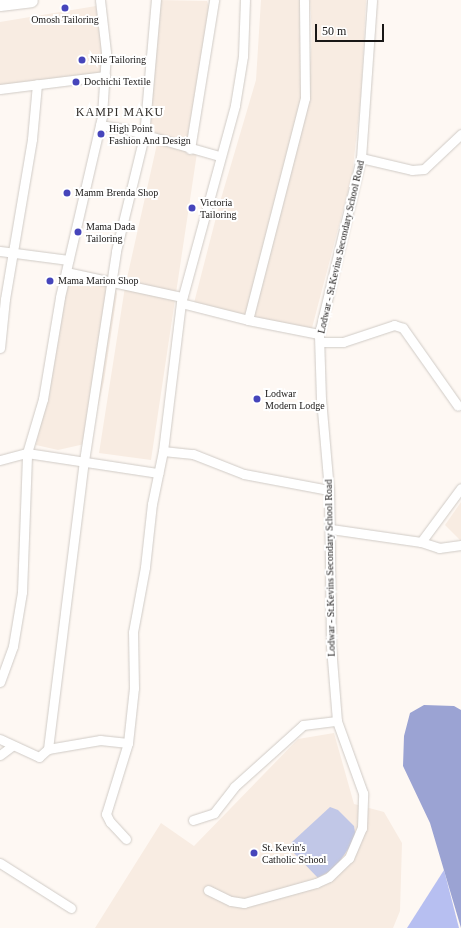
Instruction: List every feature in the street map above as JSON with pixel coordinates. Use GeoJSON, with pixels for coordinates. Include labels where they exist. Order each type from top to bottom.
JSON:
{"type":"FeatureCollection","features":[{"type":"Feature","properties":{"kind":"main road"},"geometry":{"type":"LineString","coordinates":[[0,4],[31,0]]}},
{"type":"Feature","properties":{"kind":"street"},"geometry":{"type":"LineString","coordinates":[[0,682],[13,646],[22,592],[27,453],[44,399],[68,260],[100,125],[106,52],[100,0]]}},
{"type":"Feature","properties":{"kind":"street"},"geometry":{"type":"LineString","coordinates":[[48,749],[84,461],[116,251],[144,136],[156,0]]}},
{"type":"Feature","properties":{"kind":"street"},"geometry":{"type":"LineString","coordinates":[[190,149],[214,0]]}},
{"type":"Feature","properties":{"kind":"street"},"geometry":{"type":"LineString","coordinates":[[126,839],[110,822],[106,814],[128,743],[134,688],[133,632],[158,473],[163,451],[182,300],[240,78],[245,0]]}},
{"type":"Feature","properties":{"kind":"street"},"geometry":{"type":"LineString","coordinates":[[248,320],[305,98],[304,0]]}},
{"type":"Feature","properties":{"kind":"street","name":"Lodwar - St.Kevins Secondary School Road"},"geometry":{"type":"LineString","coordinates":[[208,890],[231,901],[244,903],[316,883],[329,877],[349,858],[362,828],[363,793],[337,721],[331,646],[331,529],[321,399],[320,338],[362,158],[372,0]]}},
{"type":"Feature","properties":{"kind":"street"},"geometry":{"type":"LineString","coordinates":[[0,89],[105,76]]}},
{"type":"Feature","properties":{"kind":"street"},"geometry":{"type":"LineString","coordinates":[[0,348],[32,139],[37,84]]}},
{"type":"Feature","properties":{"kind":"street"},"geometry":{"type":"LineString","coordinates":[[100,125],[219,156]]}},
{"type":"Feature","properties":{"kind":"street"},"geometry":{"type":"LineString","coordinates":[[362,158],[412,170],[424,170],[461,134]]}},
{"type":"Feature","properties":{"kind":"street"},"geometry":{"type":"LineString","coordinates":[[0,251],[68,260]]}},
{"type":"Feature","properties":{"kind":"street"},"geometry":{"type":"LineString","coordinates":[[66,272],[182,300],[248,320],[320,338],[343,342],[394,325],[403,328],[458,406]]}},
{"type":"Feature","properties":{"kind":"street"},"geometry":{"type":"LineString","coordinates":[[163,451],[193,454],[244,474],[329,490]]}},
{"type":"Feature","properties":{"kind":"street"},"geometry":{"type":"LineString","coordinates":[[0,460],[27,453],[158,473]]}},
{"type":"Feature","properties":{"kind":"street"},"geometry":{"type":"LineString","coordinates":[[421,542],[461,488]]}},
{"type":"Feature","properties":{"kind":"street"},"geometry":{"type":"LineString","coordinates":[[331,529],[421,542],[439,548],[461,545]]}},
{"type":"Feature","properties":{"kind":"street"},"geometry":{"type":"LineString","coordinates":[[193,820],[214,813],[234,787],[303,725],[337,721]]}},
{"type":"Feature","properties":{"kind":"street"},"geometry":{"type":"LineString","coordinates":[[0,739],[12,746],[39,757],[48,749],[100,740],[128,743]]}},
{"type":"Feature","properties":{"kind":"street"},"geometry":{"type":"LineString","coordinates":[[0,755],[12,746]]}},
{"type":"Feature","properties":{"kind":"street"},"geometry":{"type":"LineString","coordinates":[[0,863],[71,908]]}},
{"type":"Feature","properties":{"kind":"shaded area"},"geometry":{"type":"Polygon","coordinates":[[[158,0],[207,1],[209,7],[190,138],[172,139],[145,131],[158,0]]]}},
{"type":"Feature","properties":{"kind":"shaded area"},"geometry":{"type":"Polygon","coordinates":[[[261,0],[302,0],[301,98],[245,317],[194,303],[220,202],[256,80],[261,0]]]}},
{"type":"Feature","properties":{"kind":"shaded area"},"geometry":{"type":"Polygon","coordinates":[[[310,0],[366,0],[361,96],[352,176],[312,328],[252,317],[288,184],[308,98],[312,34],[310,0]]]}},
{"type":"Feature","properties":{"kind":"shaded area"},"geometry":{"type":"Polygon","coordinates":[[[96,6],[101,38],[102,73],[0,86],[0,22],[96,6]]]}},
{"type":"Feature","properties":{"kind":"shaded area"},"geometry":{"type":"Polygon","coordinates":[[[157,144],[197,153],[151,460],[99,453],[125,287],[157,144]]]}},
{"type":"Feature","properties":{"kind":"shaded area"},"geometry":{"type":"Polygon","coordinates":[[[68,279],[115,286],[117,294],[104,381],[89,443],[58,450],[36,445],[68,279]]]}},
{"type":"Feature","properties":{"kind":"shaded area"},"geometry":{"type":"Polygon","coordinates":[[[461,502],[461,541],[445,525],[461,502]]]}},
{"type":"Feature","properties":{"kind":"shaded area"},"geometry":{"type":"Polygon","coordinates":[[[424,705],[454,706],[461,710],[461,928],[430,823],[403,766],[404,736],[410,713],[424,705]]]}},
{"type":"Feature","properties":{"kind":"shaded area"},"geometry":{"type":"Polygon","coordinates":[[[334,733],[354,804],[384,812],[402,843],[400,911],[393,928],[95,928],[161,823],[194,846],[298,739],[334,733]]]}},
{"type":"Feature","properties":{"kind":"shaded area"},"geometry":{"type":"Polygon","coordinates":[[[330,807],[338,810],[354,826],[356,838],[335,868],[318,878],[290,849],[292,842],[330,807]]]}},
{"type":"Feature","properties":{"kind":"shaded area"},"geometry":{"type":"Polygon","coordinates":[[[444,870],[459,928],[407,928],[444,870]]]}},
{"type":"Feature","properties":{"kind":"place","name":"Omosh Tailoring"},"geometry":{"type":"Point","coordinates":[65,8]}},
{"type":"Feature","properties":{"kind":"place","name":"Nile Tailoring"},"geometry":{"type":"Point","coordinates":[82,60]}},
{"type":"Feature","properties":{"kind":"place","name":"Dochichi Textile"},"geometry":{"type":"Point","coordinates":[76,82]}},
{"type":"Feature","properties":{"kind":"place","name":"High Point Fashion And Design"},"geometry":{"type":"Point","coordinates":[101,134]}},
{"type":"Feature","properties":{"kind":"place","name":"Mamm Brenda Shop"},"geometry":{"type":"Point","coordinates":[67,193]}},
{"type":"Feature","properties":{"kind":"place","name":"Victoria Tailoring"},"geometry":{"type":"Point","coordinates":[192,208]}},
{"type":"Feature","properties":{"kind":"place","name":"Mama Dada Tailoring"},"geometry":{"type":"Point","coordinates":[78,232]}},
{"type":"Feature","properties":{"kind":"place","name":"Mama Marion Shop"},"geometry":{"type":"Point","coordinates":[50,281]}},
{"type":"Feature","properties":{"kind":"place","name":"Lodwar Modern Lodge"},"geometry":{"type":"Point","coordinates":[257,399]}},
{"type":"Feature","properties":{"kind":"place","name":"St. Kevin's Catholic School"},"geometry":{"type":"Point","coordinates":[254,853]}},
{"type":"Feature","properties":{"kind":"district","name":"KAMPI MAKU"},"geometry":{"type":"Point","coordinates":[120,113]}}]}
